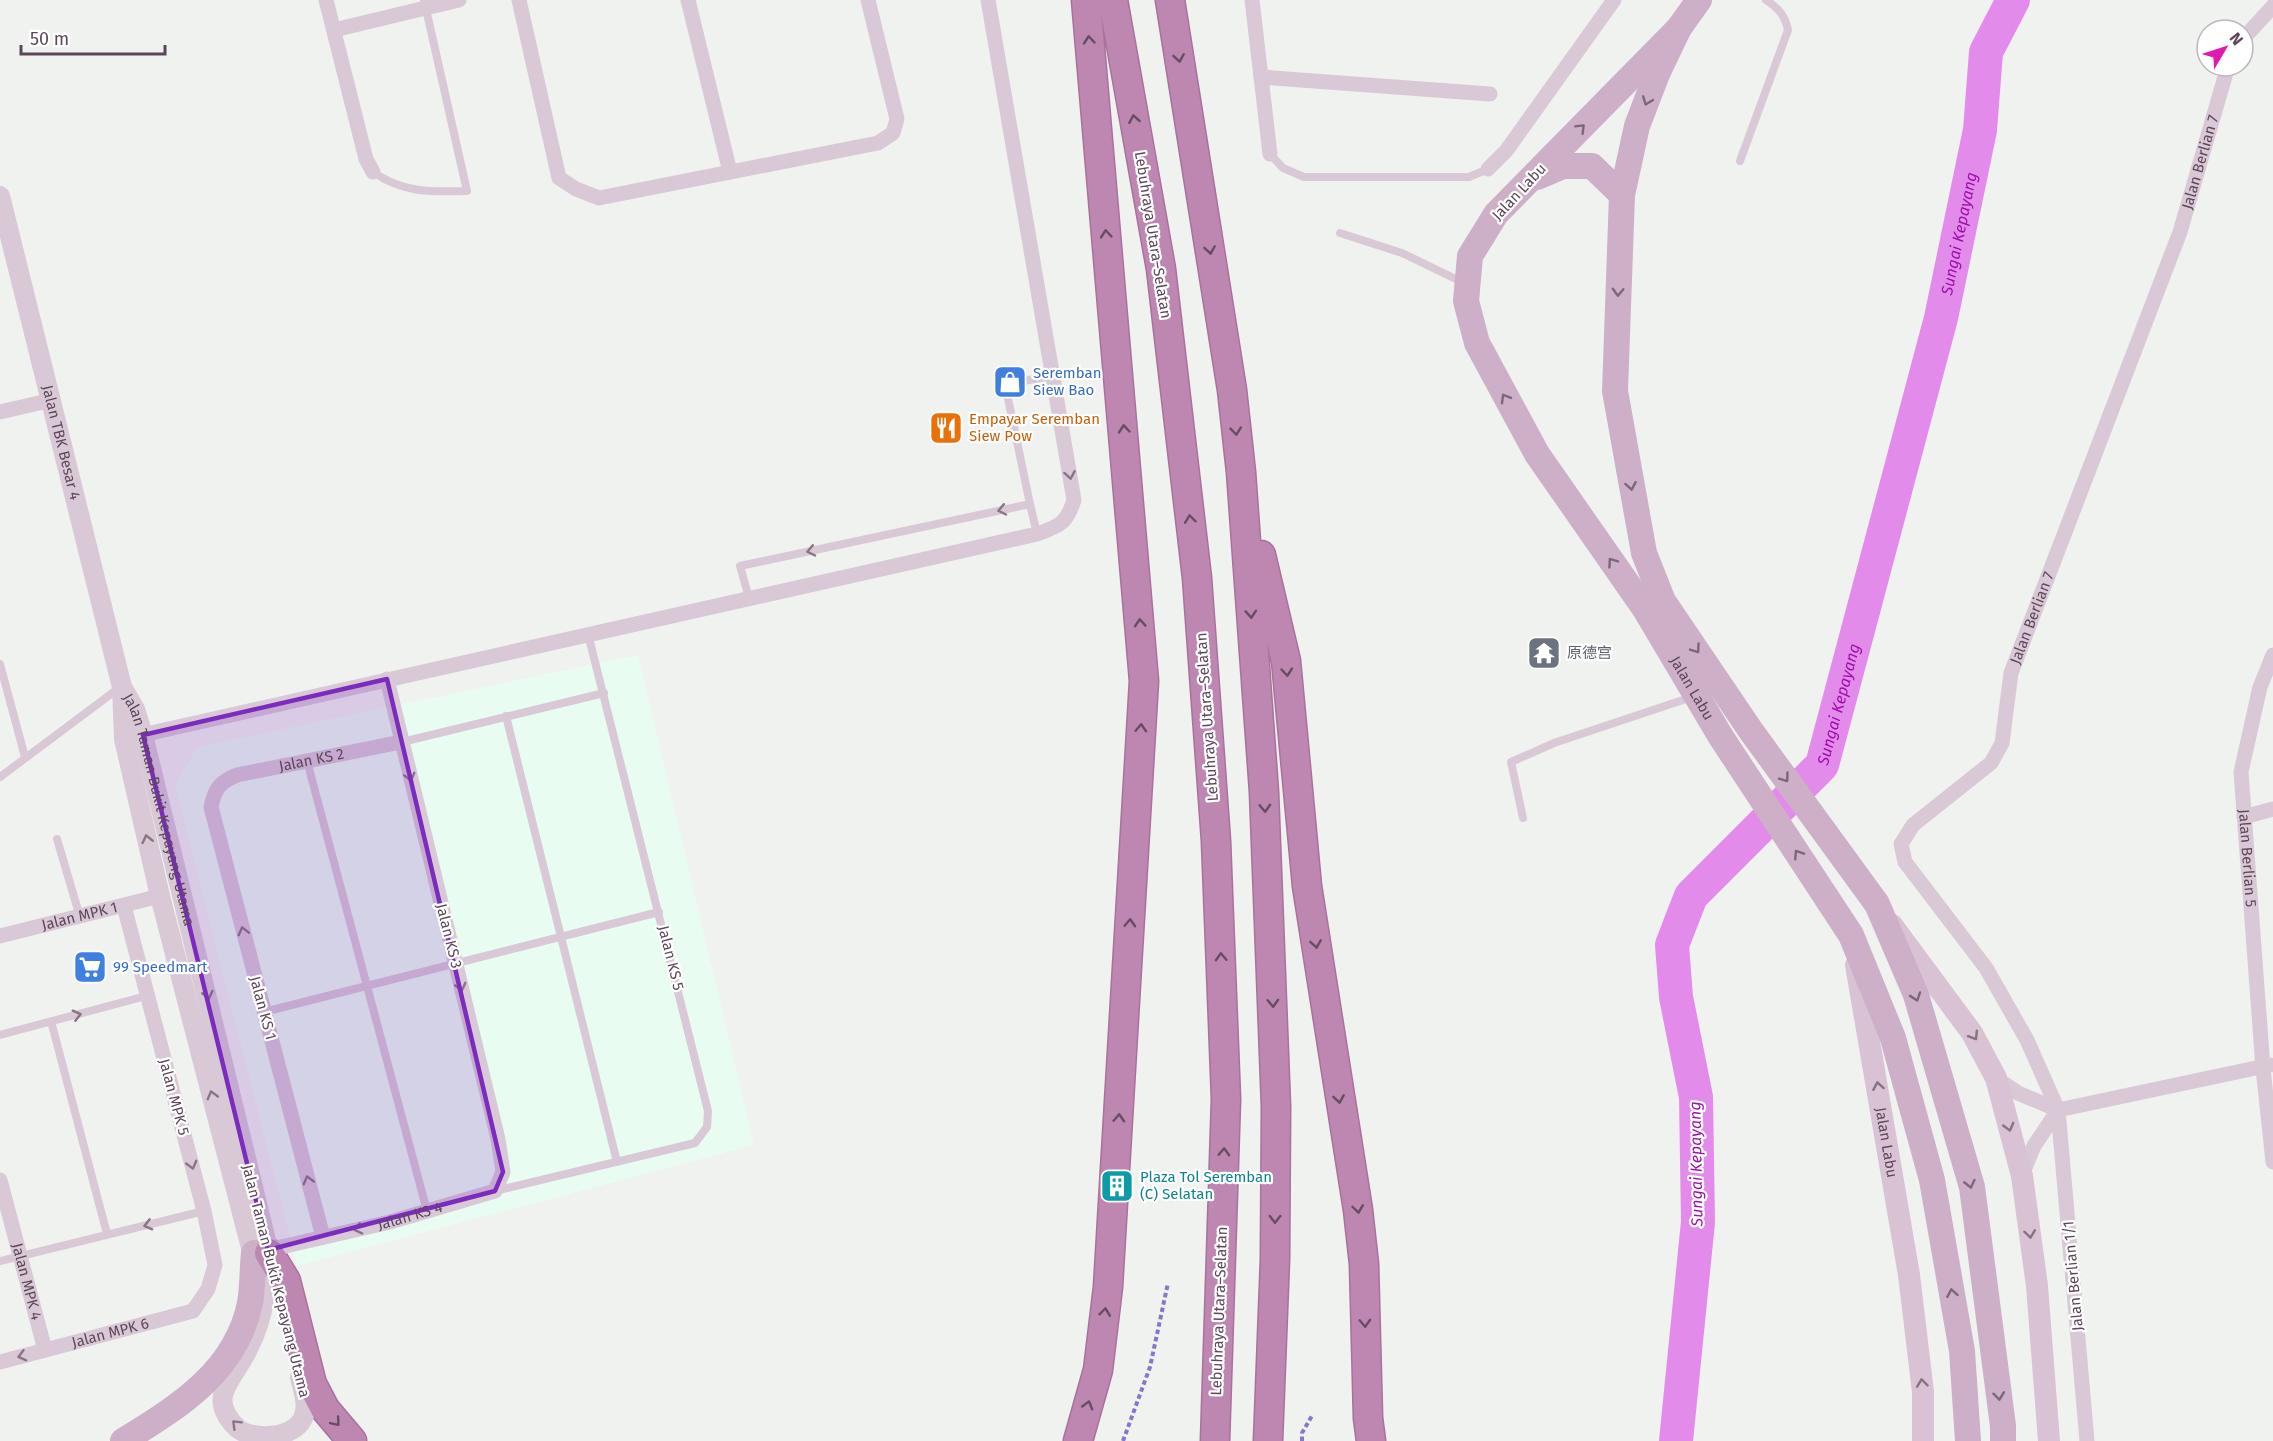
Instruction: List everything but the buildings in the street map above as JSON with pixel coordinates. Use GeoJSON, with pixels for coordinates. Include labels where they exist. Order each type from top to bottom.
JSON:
{"type":"FeatureCollection","features":[{"type":"Feature","properties":{"kind":"highway"},"geometry":{"type":"LineString","coordinates":[[1078,1441],[1098,1370],[1108,1287],[1144,681],[1086,0]]}},
{"type":"Feature","properties":{"kind":"highway","name":"Lebuhraya Utara–Selatan"},"geometry":{"type":"LineString","coordinates":[[1113,0],[1161,269],[1197,578],[1216,830],[1226,1099],[1215,1441]]}},
{"type":"Feature","properties":{"kind":"highway"},"geometry":{"type":"LineString","coordinates":[[1170,0],[1232,390],[1241,472],[1264,792],[1276,1107],[1275,1259],[1268,1441]]}},
{"type":"Feature","properties":{"kind":"highway"},"geometry":{"type":"LineString","coordinates":[[1241,472],[1286,661],[1307,886],[1358,1210],[1364,1264],[1368,1418],[1371,1441]]}},
{"type":"Feature","properties":{"kind":"highway"},"geometry":{"type":"LineString","coordinates":[[264,1252],[285,1281],[312,1384],[325,1409],[352,1441]]}},
{"type":"Feature","properties":{"kind":"main road","name":"Jalan Labu"},"geometry":{"type":"LineString","coordinates":[[1698,0],[1679,28],[1657,74],[1637,126],[1622,195],[1615,390],[1644,553],[1663,601],[1751,731],[1972,1033],[1996,1078],[2022,1176],[2037,1286],[2049,1441]]}},
{"type":"Feature","properties":{"kind":"main road","name":"Jalan Labu"},"geometry":{"type":"LineString","coordinates":[[1679,28],[1496,214],[1470,256],[1466,301],[1477,343],[1537,454],[1645,609],[1721,737],[1851,935],[1909,1275],[1923,1392],[1923,1441]]}},
{"type":"Feature","properties":{"kind":"main road"},"geometry":{"type":"LineString","coordinates":[[1529,181],[1563,166],[1592,166],[1622,195]]}},
{"type":"Feature","properties":{"kind":"main road"},"geometry":{"type":"LineString","coordinates":[[1877,904],[1916,995],[1972,1187],[1994,1350],[2003,1441]]}},
{"type":"Feature","properties":{"kind":"main road"},"geometry":{"type":"LineString","coordinates":[[1851,935],[1893,1038],[1932,1180],[1962,1351],[1968,1441]]}},
{"type":"Feature","properties":{"kind":"main road"},"geometry":{"type":"LineString","coordinates":[[123,1441],[179,1406],[211,1379],[225,1360],[242,1329],[264,1252]]}},
{"type":"Feature","properties":{"kind":"street"},"geometry":{"type":"LineString","coordinates":[[326,0],[366,159],[373,172]]}},
{"type":"Feature","properties":{"kind":"street"},"geometry":{"type":"LineString","coordinates":[[334,30],[425,4],[459,0]]}},
{"type":"Feature","properties":{"kind":"street"},"geometry":{"type":"LineString","coordinates":[[519,0],[559,178],[576,189],[598,198],[878,143],[893,133],[897,119],[868,0]]}},
{"type":"Feature","properties":{"kind":"street"},"geometry":{"type":"LineString","coordinates":[[688,0],[730,172]]}},
{"type":"Feature","properties":{"kind":"street"},"geometry":{"type":"LineString","coordinates":[[133,737],[1037,534],[1054,528],[1068,518],[1074,500],[988,0]]}},
{"type":"Feature","properties":{"kind":"street"},"geometry":{"type":"LineString","coordinates":[[1252,0],[1270,154]]}},
{"type":"Feature","properties":{"kind":"street"},"geometry":{"type":"LineString","coordinates":[[1488,169],[1506,150],[1614,0]]}},
{"type":"Feature","properties":{"kind":"street"},"geometry":{"type":"LineString","coordinates":[[2255,26],[2273,6]]}},
{"type":"Feature","properties":{"kind":"street"},"geometry":{"type":"LineString","coordinates":[[1261,77],[1490,94]]}},
{"type":"Feature","properties":{"kind":"street","name":"Jalan Berlian 7"},"geometry":{"type":"LineString","coordinates":[[2058,1110],[2027,1040],[1986,968],[1905,862],[1901,844],[1912,825],[1991,763],[2002,743],[2011,673],[2180,232],[2225,78]]}},
{"type":"Feature","properties":{"kind":"street","name":"Jalan TBK Besar 4"},"geometry":{"type":"LineString","coordinates":[[0,196],[122,687]]}},
{"type":"Feature","properties":{"kind":"street"},"geometry":{"type":"LineString","coordinates":[[0,412],[52,400]]}},
{"type":"Feature","properties":{"kind":"street","name":"Jalan Berlian 5"},"geometry":{"type":"LineString","coordinates":[[2273,655],[2260,687],[2241,772],[2268,1066],[2273,1162]]}},
{"type":"Feature","properties":{"kind":"street","name":"Jalan KS 3"},"geometry":{"type":"LineString","coordinates":[[387,679],[498,1139],[503,1172],[495,1191]]}},
{"type":"Feature","properties":{"kind":"street","name":"Jalan Taman Bukit Kepayang Utama"},"geometry":{"type":"LineString","coordinates":[[122,687],[135,709],[133,737],[160,896],[264,1252],[306,1402],[303,1419],[294,1429],[270,1437],[252,1435],[238,1430],[224,1411],[225,1383],[246,1353],[262,1315],[264,1252],[133,737]]}},
{"type":"Feature","properties":{"kind":"street","name":"Jalan KS 2"},"geometry":{"type":"LineString","coordinates":[[221,781],[237,775],[401,742]]}},
{"type":"Feature","properties":{"kind":"street","name":"Jalan KS 1"},"geometry":{"type":"LineString","coordinates":[[221,781],[214,793],[211,807],[323,1237]]}},
{"type":"Feature","properties":{"kind":"street"},"geometry":{"type":"LineString","coordinates":[[2244,817],[2273,809]]}},
{"type":"Feature","properties":{"kind":"street","name":"Jalan MPK 1"},"geometry":{"type":"LineString","coordinates":[[0,936],[160,896]]}},
{"type":"Feature","properties":{"kind":"street","name":"Jalan MPK 5"},"geometry":{"type":"LineString","coordinates":[[124,906],[216,1265],[208,1288]]}},
{"type":"Feature","properties":{"kind":"street"},"geometry":{"type":"LineString","coordinates":[[1996,1078],[2018,1093],[2058,1110],[2268,1066]]}},
{"type":"Feature","properties":{"kind":"street"},"geometry":{"type":"LineString","coordinates":[[2022,1176],[2034,1146],[2058,1110]]}},
{"type":"Feature","properties":{"kind":"street","name":"Jalan Berlian 1/1"},"geometry":{"type":"LineString","coordinates":[[2058,1110],[2087,1441]]}},
{"type":"Feature","properties":{"kind":"street","name":"Jalan MPK 4"},"geometry":{"type":"LineString","coordinates":[[0,1180],[45,1350]]}},
{"type":"Feature","properties":{"kind":"street","name":"Jalan KS 4"},"geometry":{"type":"LineString","coordinates":[[264,1252],[427,1211],[495,1191]]}},
{"type":"Feature","properties":{"kind":"street","name":"Jalan MPK 6"},"geometry":{"type":"LineString","coordinates":[[0,1362],[193,1311],[208,1288]]}},
{"type":"Feature","properties":{"kind":"lane"},"geometry":{"type":"LineString","coordinates":[[1609,0],[1614,0]]}},
{"type":"Feature","properties":{"kind":"lane"},"geometry":{"type":"LineString","coordinates":[[1740,161],[1788,30],[1786,19],[1766,0]]}},
{"type":"Feature","properties":{"kind":"lane"},"geometry":{"type":"LineString","coordinates":[[373,172],[388,183],[416,192],[467,191],[425,4]]}},
{"type":"Feature","properties":{"kind":"lane"},"geometry":{"type":"LineString","coordinates":[[1270,154],[1282,168],[1305,177],[1469,177],[1488,169]]}},
{"type":"Feature","properties":{"kind":"lane"},"geometry":{"type":"LineString","coordinates":[[1341,233],[1402,253],[1468,284]]}},
{"type":"Feature","properties":{"kind":"lane"},"geometry":{"type":"LineString","coordinates":[[1037,534],[1005,384],[1053,376]]}},
{"type":"Feature","properties":{"kind":"lane"},"geometry":{"type":"LineString","coordinates":[[749,598],[740,566],[1030,504]]}},
{"type":"Feature","properties":{"kind":"lane","name":"Jalan KS 5"},"geometry":{"type":"LineString","coordinates":[[495,1191],[695,1143],[707,1127],[708,1111],[588,634]]}},
{"type":"Feature","properties":{"kind":"lane"},"geometry":{"type":"LineString","coordinates":[[0,664],[25,757]]}},
{"type":"Feature","properties":{"kind":"lane"},"geometry":{"type":"LineString","coordinates":[[0,777],[122,687]]}},
{"type":"Feature","properties":{"kind":"lane"},"geometry":{"type":"LineString","coordinates":[[401,742],[604,693]]}},
{"type":"Feature","properties":{"kind":"lane"},"geometry":{"type":"LineString","coordinates":[[1523,818],[1511,762],[1554,743],[1697,696]]}},
{"type":"Feature","properties":{"kind":"lane"},"geometry":{"type":"LineString","coordinates":[[506,716],[617,1162]]}},
{"type":"Feature","properties":{"kind":"lane"},"geometry":{"type":"LineString","coordinates":[[308,761],[427,1211]]}},
{"type":"Feature","properties":{"kind":"lane"},"geometry":{"type":"LineString","coordinates":[[57,839],[80,917]]}},
{"type":"Feature","properties":{"kind":"lane"},"geometry":{"type":"LineString","coordinates":[[264,1012],[659,912]]}},
{"type":"Feature","properties":{"kind":"lane"},"geometry":{"type":"LineString","coordinates":[[0,1035],[146,996]]}},
{"type":"Feature","properties":{"kind":"lane"},"geometry":{"type":"LineString","coordinates":[[51,1022],[107,1234]]}},
{"type":"Feature","properties":{"kind":"lane"},"geometry":{"type":"LineString","coordinates":[[0,1261],[204,1211]]}},
{"type":"Feature","properties":{"kind":"path"},"geometry":{"type":"LineString","coordinates":[[1123,1441],[1150,1367],[1168,1283]]}},
{"type":"Feature","properties":{"kind":"path"},"geometry":{"type":"LineString","coordinates":[[1302,1441],[1302,1433],[1313,1414]]}},
{"type":"Feature","properties":{"kind":"highlighted area"},"geometry":{"type":"Polygon","coordinates":[[[387,679],[503,1172],[495,1191],[268,1250],[143,735],[387,679]]]}},
{"type":"Feature","properties":{"kind":"shaded area"},"geometry":{"type":"Polygon","coordinates":[[[638,655],[754,1145],[297,1266],[175,785],[197,747],[638,655]]]}},
{"type":"Feature","properties":{"kind":"waterway","name":"Sungai Kepayang"},"geometry":{"type":"LineString","coordinates":[[1676,1441],[1698,1222],[1696,1097],[1676,997],[1672,945],[1691,896],[1822,765],[1941,318],[1980,130],[1986,52],[2013,0]]}},
{"type":"Feature","properties":{"kind":"place","name":"Seremban Siew Bao"},"geometry":{"type":"Point","coordinates":[1010,382]}},
{"type":"Feature","properties":{"kind":"place","name":"Empayar Seremban Siew Pow"},"geometry":{"type":"Point","coordinates":[946,428]}},
{"type":"Feature","properties":{"kind":"place","name":"原德宫"},"geometry":{"type":"Point","coordinates":[1544,653]}},
{"type":"Feature","properties":{"kind":"place","name":"99 Speedmart"},"geometry":{"type":"Point","coordinates":[90,967]}},
{"type":"Feature","properties":{"kind":"place","name":"Plaza Tol Seremban (C) Selatan"},"geometry":{"type":"Point","coordinates":[1117,1186]}}]}
